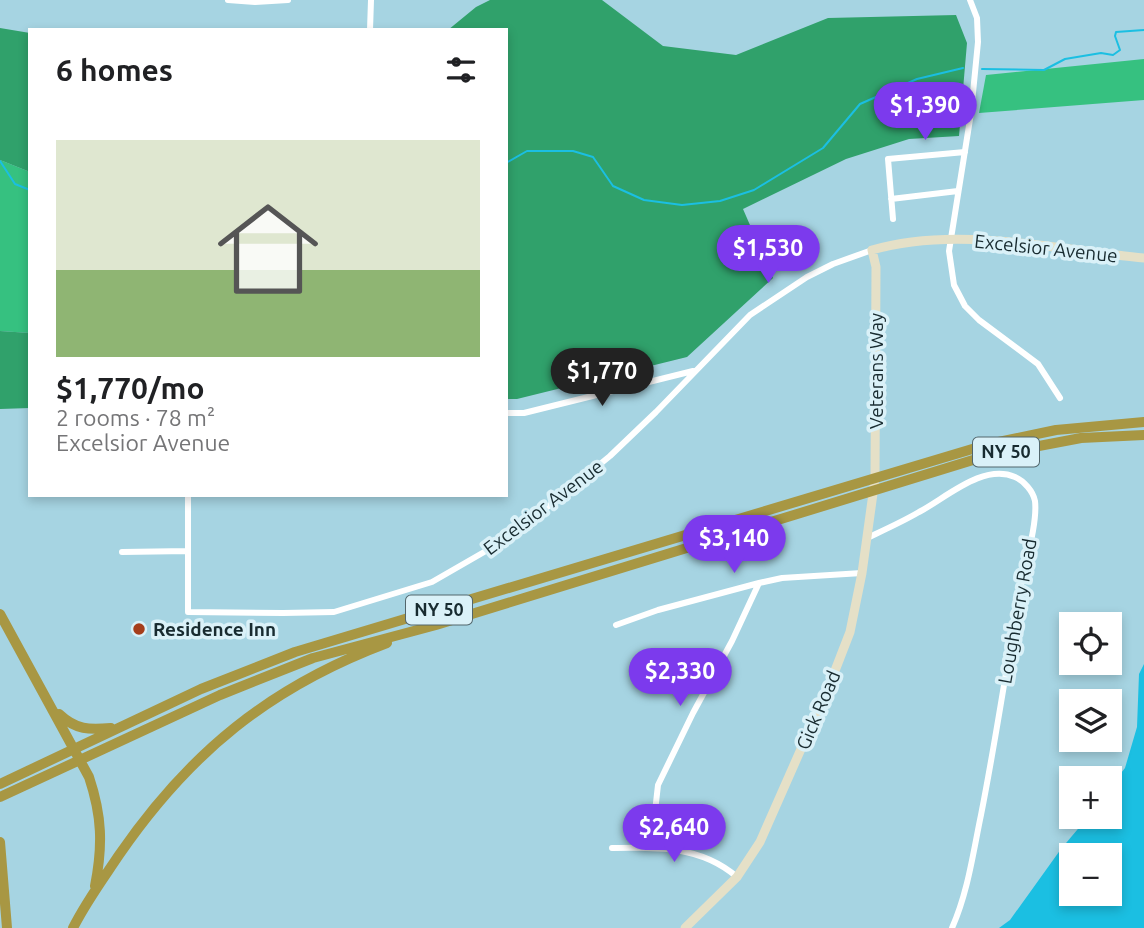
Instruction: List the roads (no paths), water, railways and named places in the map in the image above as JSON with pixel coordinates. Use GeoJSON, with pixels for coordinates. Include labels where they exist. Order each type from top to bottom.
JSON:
{"type":"FeatureCollection","features":[{"type":"Feature","properties":{"kind":"highway","name":"NY 50"},"geometry":{"type":"LineString","coordinates":[[0,797],[121,727],[201,690],[295,652],[952,454],[1024,436],[1083,426],[1144,422]]}},
{"type":"Feature","properties":{"kind":"highway","name":"NY 50"},"geometry":{"type":"LineString","coordinates":[[0,783],[313,658],[436,625],[986,456],[1081,438],[1144,435]]}},
{"type":"Feature","properties":{"kind":"highway"},"geometry":{"type":"LineString","coordinates":[[0,614],[89,777],[100,817],[100,863],[94,892]]}},
{"type":"Feature","properties":{"kind":"highway"},"geometry":{"type":"LineString","coordinates":[[73,928],[94,892],[160,799],[211,746],[280,695],[327,668],[436,625]]}},
{"type":"Feature","properties":{"kind":"highway"},"geometry":{"type":"LineString","coordinates":[[48,703],[68,722],[84,729],[121,727]]}},
{"type":"Feature","properties":{"kind":"highway"},"geometry":{"type":"LineString","coordinates":[[0,842],[7,928]]}},
{"type":"Feature","properties":{"kind":"street"},"geometry":{"type":"LineString","coordinates":[[231,0],[288,0]]}},
{"type":"Feature","properties":{"kind":"street"},"geometry":{"type":"LineString","coordinates":[[370,28],[371,0]]}},
{"type":"Feature","properties":{"kind":"street"},"geometry":{"type":"LineString","coordinates":[[970,0],[977,18],[978,42],[971,113],[951,239],[954,285],[961,300],[979,320],[1038,364],[1060,398]]}},
{"type":"Feature","properties":{"kind":"street"},"geometry":{"type":"LineString","coordinates":[[893,219],[888,159],[965,152]]}},
{"type":"Feature","properties":{"kind":"street"},"geometry":{"type":"LineString","coordinates":[[891,199],[958,191]]}},
{"type":"Feature","properties":{"kind":"street","name":"Excelsior Avenue"},"geometry":{"type":"LineString","coordinates":[[188,497],[188,612],[334,612],[432,582],[498,544],[610,456],[750,315],[780,293],[833,264],[890,245],[951,239],[1144,258]]}},
{"type":"Feature","properties":{"kind":"street","name":"Veterans Way"},"geometry":{"type":"LineString","coordinates":[[872,492],[875,479],[876,267],[873,250]]}},
{"type":"Feature","properties":{"kind":"street"},"geometry":{"type":"LineString","coordinates":[[508,413],[524,413],[695,371]]}},
{"type":"Feature","properties":{"kind":"street","name":"Loughberry Road"},"geometry":{"type":"LineString","coordinates":[[867,538],[920,512],[972,481],[989,475],[1002,473],[1019,478],[1028,486],[1034,497],[1029,545],[992,756],[969,875],[952,928]]}},
{"type":"Feature","properties":{"kind":"street","name":"Gick Road"},"geometry":{"type":"LineString","coordinates":[[685,928],[737,877],[760,842],[831,681],[850,632],[862,573],[872,492]]}},
{"type":"Feature","properties":{"kind":"street"},"geometry":{"type":"LineString","coordinates":[[121,552],[188,551]]}},
{"type":"Feature","properties":{"kind":"street"},"geometry":{"type":"LineString","coordinates":[[615,625],[658,610],[782,578],[862,573]]}},
{"type":"Feature","properties":{"kind":"street"},"geometry":{"type":"LineString","coordinates":[[651,847],[658,785],[759,583]]}},
{"type":"Feature","properties":{"kind":"street"},"geometry":{"type":"LineString","coordinates":[[612,848],[651,847],[686,852],[713,859],[737,877]]}},
{"type":"Feature","properties":{"kind":"water"},"geometry":{"type":"Polygon","coordinates":[[[1144,664],[1144,928],[999,928],[1010,920],[1059,852],[1059,906],[1122,906],[1122,843],[1066,843],[1078,829],[1122,829],[1122,772],[1137,727],[1139,674],[1144,664]]]}},
{"type":"Feature","properties":{"kind":"waterway"},"geometry":{"type":"LineString","coordinates":[[982,69],[1044,70],[1065,59],[1101,53],[1113,55],[1120,50],[1116,32],[1144,30]]}},
{"type":"Feature","properties":{"kind":"waterway"},"geometry":{"type":"LineString","coordinates":[[508,162],[527,151],[573,151],[593,157],[613,186],[644,200],[682,205],[720,201],[754,190],[823,148],[860,104],[917,79],[963,68]]}},
{"type":"Feature","properties":{"kind":"waterway"},"geometry":{"type":"LineString","coordinates":[[0,161],[15,184],[28,189]]}},
{"type":"Feature","properties":{"kind":"place","name":"Residence Inn"},"geometry":{"type":"Point","coordinates":[139,629]}}]}
